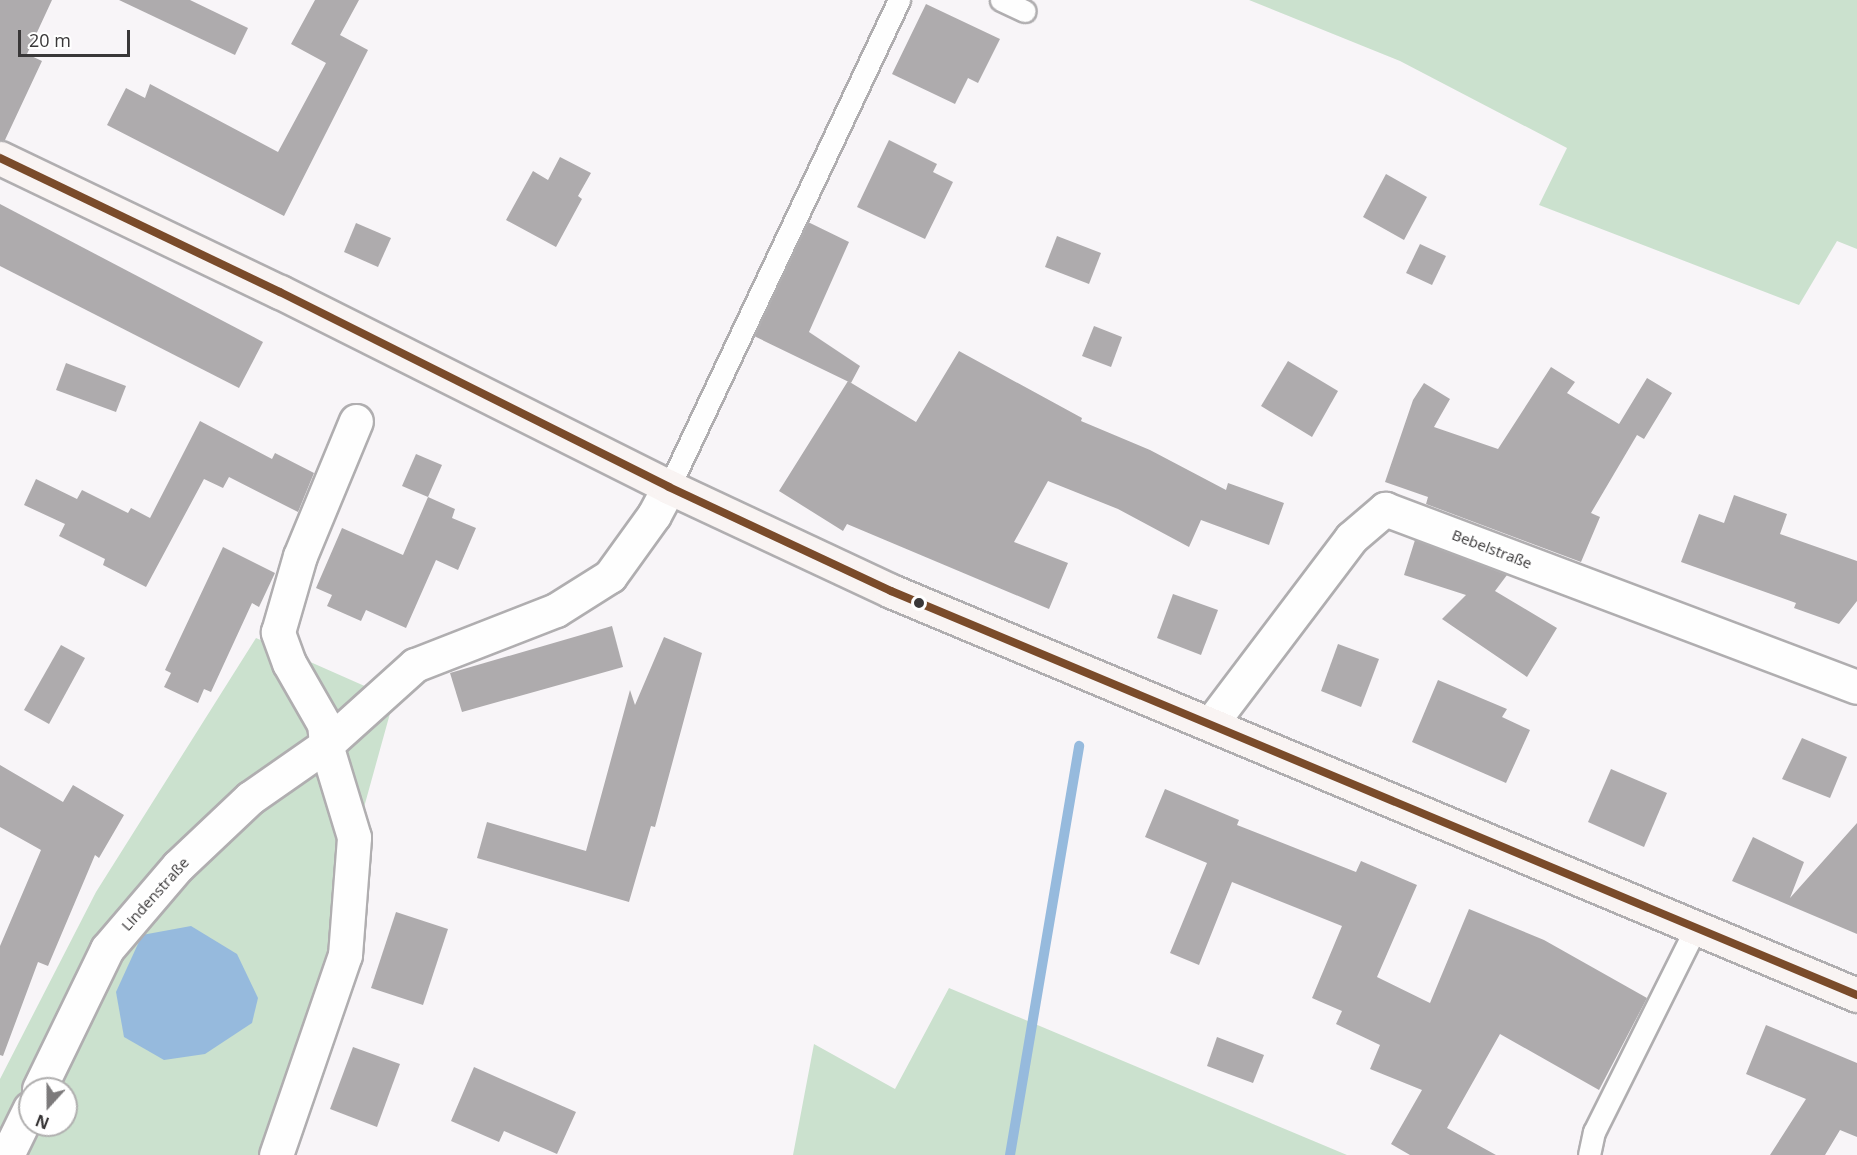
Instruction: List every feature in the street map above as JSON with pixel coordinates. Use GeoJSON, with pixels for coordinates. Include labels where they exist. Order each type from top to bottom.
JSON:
{"type":"FeatureCollection","features":[{"type":"Feature","properties":{"kind":"main road"},"geometry":{"type":"LineString","coordinates":[[0,158],[176,242],[669,487],[891,591],[1212,722],[1857,995]]}},
{"type":"Feature","properties":{"kind":"street"},"geometry":{"type":"LineString","coordinates":[[276,1155],[345,954],[352,896],[354,837],[326,745],[324,724],[289,663],[278,632],[300,556],[356,421]]}},
{"type":"Feature","properties":{"kind":"street","name":"Lindenstraße"},"geometry":{"type":"LineString","coordinates":[[45,1077],[107,949],[178,866],[250,798],[326,745],[415,665],[556,610],[610,576],[654,515],[669,487]]}},
{"type":"Feature","properties":{"kind":"street","name":"Bebelstraße"},"geometry":{"type":"LineString","coordinates":[[1212,722],[1351,538],[1385,509],[1857,687]]}},
{"type":"Feature","properties":{"kind":"street"},"geometry":{"type":"LineString","coordinates":[[8,1155],[18,1134]]}},
{"type":"Feature","properties":{"kind":"lane"},"geometry":{"type":"LineString","coordinates":[[669,487],[899,0]]}},
{"type":"Feature","properties":{"kind":"lane"},"geometry":{"type":"LineString","coordinates":[[1001,0],[1025,11]]}},
{"type":"Feature","properties":{"kind":"lane"},"geometry":{"type":"LineString","coordinates":[[1589,1155],[1594,1132],[1696,927]]}},
{"type":"Feature","properties":{"kind":"green space"},"geometry":{"type":"Polygon","coordinates":[[[1249,0],[1857,0],[1857,249],[1837,241],[1799,305],[1539,205],[1567,148],[1400,61],[1249,0]]]}},
{"type":"Feature","properties":{"kind":"green space"},"geometry":{"type":"Polygon","coordinates":[[[256,638],[394,699],[330,930],[326,968],[262,1155],[0,1155],[0,1079],[96,892],[256,638]]]}},
{"type":"Feature","properties":{"kind":"green space"},"geometry":{"type":"Polygon","coordinates":[[[949,988],[1347,1155],[793,1155],[814,1044],[895,1089],[949,988]]]}},
{"type":"Feature","properties":{"kind":"water"},"geometry":{"type":"Polygon","coordinates":[[[191,926],[237,954],[258,998],[252,1023],[205,1054],[164,1060],[124,1037],[116,992],[142,935],[191,926]]]}},
{"type":"Feature","properties":{"kind":"building"},"geometry":{"type":"Polygon","coordinates":[[[0,0],[52,0],[27,54],[42,61],[5,140],[0,140],[0,0]]]}},
{"type":"Feature","properties":{"kind":"building"},"geometry":{"type":"Polygon","coordinates":[[[119,0],[190,0],[248,28],[235,55],[119,0]]]}},
{"type":"Feature","properties":{"kind":"building"},"geometry":{"type":"Polygon","coordinates":[[[315,0],[359,0],[340,35],[368,50],[284,216],[107,125],[126,88],[145,98],[150,84],[278,152],[326,63],[291,44],[315,0]]]}},
{"type":"Feature","properties":{"kind":"building"},"geometry":{"type":"Polygon","coordinates":[[[926,4],[1000,39],[978,83],[968,78],[955,104],[892,74],[926,4]]]}},
{"type":"Feature","properties":{"kind":"building"},"geometry":{"type":"Polygon","coordinates":[[[889,140],[937,164],[933,172],[953,182],[925,239],[857,207],[889,140]]]}},
{"type":"Feature","properties":{"kind":"building"},"geometry":{"type":"Polygon","coordinates":[[[560,157],[591,173],[578,196],[582,199],[556,247],[506,220],[533,171],[548,180],[560,157]]]}},
{"type":"Feature","properties":{"kind":"building"},"geometry":{"type":"Polygon","coordinates":[[[1386,174],[1427,197],[1404,240],[1363,217],[1386,174]]]}},
{"type":"Feature","properties":{"kind":"building"},"geometry":{"type":"Polygon","coordinates":[[[0,204],[263,342],[239,388],[0,266],[0,204]]]}},
{"type":"Feature","properties":{"kind":"building"},"geometry":{"type":"Polygon","coordinates":[[[808,222],[849,242],[809,332],[860,366],[851,383],[754,336],[808,222]]]}},
{"type":"Feature","properties":{"kind":"building"},"geometry":{"type":"Polygon","coordinates":[[[356,223],[391,238],[378,267],[344,252],[356,223]]]}},
{"type":"Feature","properties":{"kind":"building"},"geometry":{"type":"Polygon","coordinates":[[[1057,236],[1101,253],[1089,284],[1045,267],[1057,236]]]}},
{"type":"Feature","properties":{"kind":"building"},"geometry":{"type":"Polygon","coordinates":[[[1420,244],[1446,256],[1432,285],[1406,273],[1420,244]]]}},
{"type":"Feature","properties":{"kind":"building"},"geometry":{"type":"Polygon","coordinates":[[[1094,326],[1122,337],[1111,367],[1082,356],[1094,326]]]}},
{"type":"Feature","properties":{"kind":"building"},"geometry":{"type":"Polygon","coordinates":[[[959,351],[1082,418],[1081,421],[1150,450],[1226,490],[1228,483],[1284,503],[1269,545],[1201,520],[1189,547],[1118,509],[1048,481],[1014,542],[1068,563],[1049,609],[847,524],[843,531],[779,491],[848,381],[916,422],[959,351]]]}},
{"type":"Feature","properties":{"kind":"building"},"geometry":{"type":"Polygon","coordinates":[[[1288,361],[1338,391],[1312,437],[1261,406],[1288,361]]]}},
{"type":"Feature","properties":{"kind":"building"},"geometry":{"type":"Polygon","coordinates":[[[66,363],[126,386],[116,412],[56,390],[66,363]]]}},
{"type":"Feature","properties":{"kind":"building"},"geometry":{"type":"Polygon","coordinates":[[[1551,367],[1575,382],[1567,393],[1619,424],[1647,378],[1672,393],[1644,439],[1637,435],[1591,513],[1600,517],[1581,562],[1426,504],[1428,497],[1385,482],[1413,400],[1424,383],[1450,399],[1434,427],[1498,449],[1551,367]]]}},
{"type":"Feature","properties":{"kind":"building"},"geometry":{"type":"Polygon","coordinates":[[[200,421],[272,459],[275,453],[314,473],[298,512],[229,477],[223,488],[204,479],[146,587],[103,565],[105,559],[59,536],[65,524],[24,505],[36,479],[77,499],[82,490],[128,513],[131,508],[150,518],[200,421]]]}},
{"type":"Feature","properties":{"kind":"building"},"geometry":{"type":"Polygon","coordinates":[[[416,454],[442,465],[428,497],[402,486],[416,454]]]}},
{"type":"Feature","properties":{"kind":"building"},"geometry":{"type":"Polygon","coordinates":[[[1734,495],[1787,514],[1780,534],[1857,561],[1857,601],[1839,624],[1794,608],[1796,603],[1681,562],[1699,514],[1724,523],[1734,495]]]}},
{"type":"Feature","properties":{"kind":"building"},"geometry":{"type":"Polygon","coordinates":[[[428,497],[455,509],[452,518],[476,528],[458,570],[436,560],[406,628],[366,610],[361,621],[327,606],[332,595],[316,588],[342,528],[403,555],[428,497]]]}},
{"type":"Feature","properties":{"kind":"building"},"geometry":{"type":"Polygon","coordinates":[[[1415,540],[1507,575],[1495,591],[1557,628],[1527,677],[1442,619],[1466,595],[1404,575],[1415,540]]]}},
{"type":"Feature","properties":{"kind":"building"},"geometry":{"type":"Polygon","coordinates":[[[223,547],[275,573],[259,607],[252,603],[211,692],[204,689],[198,703],[164,687],[171,673],[165,670],[223,547]]]}},
{"type":"Feature","properties":{"kind":"building"},"geometry":{"type":"Polygon","coordinates":[[[1173,594],[1218,610],[1201,655],[1157,638],[1173,594]]]}},
{"type":"Feature","properties":{"kind":"building"},"geometry":{"type":"Polygon","coordinates":[[[612,626],[623,667],[462,712],[450,673],[612,626]]]}},
{"type":"Feature","properties":{"kind":"building"},"geometry":{"type":"Polygon","coordinates":[[[664,637],[702,653],[655,827],[651,826],[629,902],[477,858],[487,822],[586,851],[630,690],[635,705],[664,637]]]}},
{"type":"Feature","properties":{"kind":"building"},"geometry":{"type":"Polygon","coordinates":[[[1338,644],[1379,659],[1361,707],[1321,691],[1338,644]]]}},
{"type":"Feature","properties":{"kind":"building"},"geometry":{"type":"Polygon","coordinates":[[[61,645],[85,658],[49,724],[24,710],[61,645]]]}},
{"type":"Feature","properties":{"kind":"building"},"geometry":{"type":"Polygon","coordinates":[[[1438,680],[1507,709],[1502,717],[1530,730],[1506,783],[1412,742],[1438,680]]]}},
{"type":"Feature","properties":{"kind":"building"},"geometry":{"type":"Polygon","coordinates":[[[1802,738],[1847,757],[1830,798],[1782,779],[1802,738]]]}},
{"type":"Feature","properties":{"kind":"building"},"geometry":{"type":"Polygon","coordinates":[[[0,765],[63,802],[73,785],[124,815],[99,858],[95,855],[48,966],[38,962],[3,1056],[0,1055],[0,946],[41,850],[0,827],[0,765]]]}},
{"type":"Feature","properties":{"kind":"building"},"geometry":{"type":"Polygon","coordinates":[[[1611,769],[1667,793],[1644,847],[1588,822],[1611,769]]]}},
{"type":"Feature","properties":{"kind":"building"},"geometry":{"type":"Polygon","coordinates":[[[1165,789],[1239,820],[1237,825],[1356,872],[1361,861],[1417,885],[1377,977],[1430,1003],[1469,909],[1544,940],[1647,998],[1599,1090],[1500,1034],[1447,1128],[1496,1155],[1410,1155],[1391,1144],[1422,1090],[1370,1069],[1380,1045],[1336,1024],[1342,1011],[1312,998],[1342,926],[1232,882],[1199,965],[1170,953],[1207,863],[1145,837],[1165,789]]]}},
{"type":"Feature","properties":{"kind":"building"},"geometry":{"type":"Polygon","coordinates":[[[1857,823],[1857,934],[1732,881],[1753,837],[1804,862],[1790,898],[1857,823]]]}},
{"type":"Feature","properties":{"kind":"building"},"geometry":{"type":"Polygon","coordinates":[[[396,912],[448,929],[423,1005],[371,988],[396,912]]]}},
{"type":"Feature","properties":{"kind":"building"},"geometry":{"type":"Polygon","coordinates":[[[1766,1025],[1857,1063],[1857,1137],[1840,1130],[1825,1155],[1770,1155],[1806,1099],[1746,1074],[1766,1025]]]}},
{"type":"Feature","properties":{"kind":"building"},"geometry":{"type":"Polygon","coordinates":[[[1217,1037],[1264,1055],[1253,1083],[1207,1066],[1217,1037]]]}},
{"type":"Feature","properties":{"kind":"building"},"geometry":{"type":"Polygon","coordinates":[[[353,1047],[400,1064],[377,1127],[330,1109],[353,1047]]]}},
{"type":"Feature","properties":{"kind":"building"},"geometry":{"type":"Polygon","coordinates":[[[474,1067],[576,1112],[557,1154],[504,1131],[499,1142],[451,1121],[474,1067]]]}},
{"type":"Feature","properties":{"kind":"waterway"},"geometry":{"type":"LineString","coordinates":[[1010,1155],[1079,746]]}},
{"type":"Feature","properties":{"kind":"transit line"},"geometry":{"type":"LineString","coordinates":[[0,158],[280,292],[669,487],[891,591],[1857,995]]}}]}
